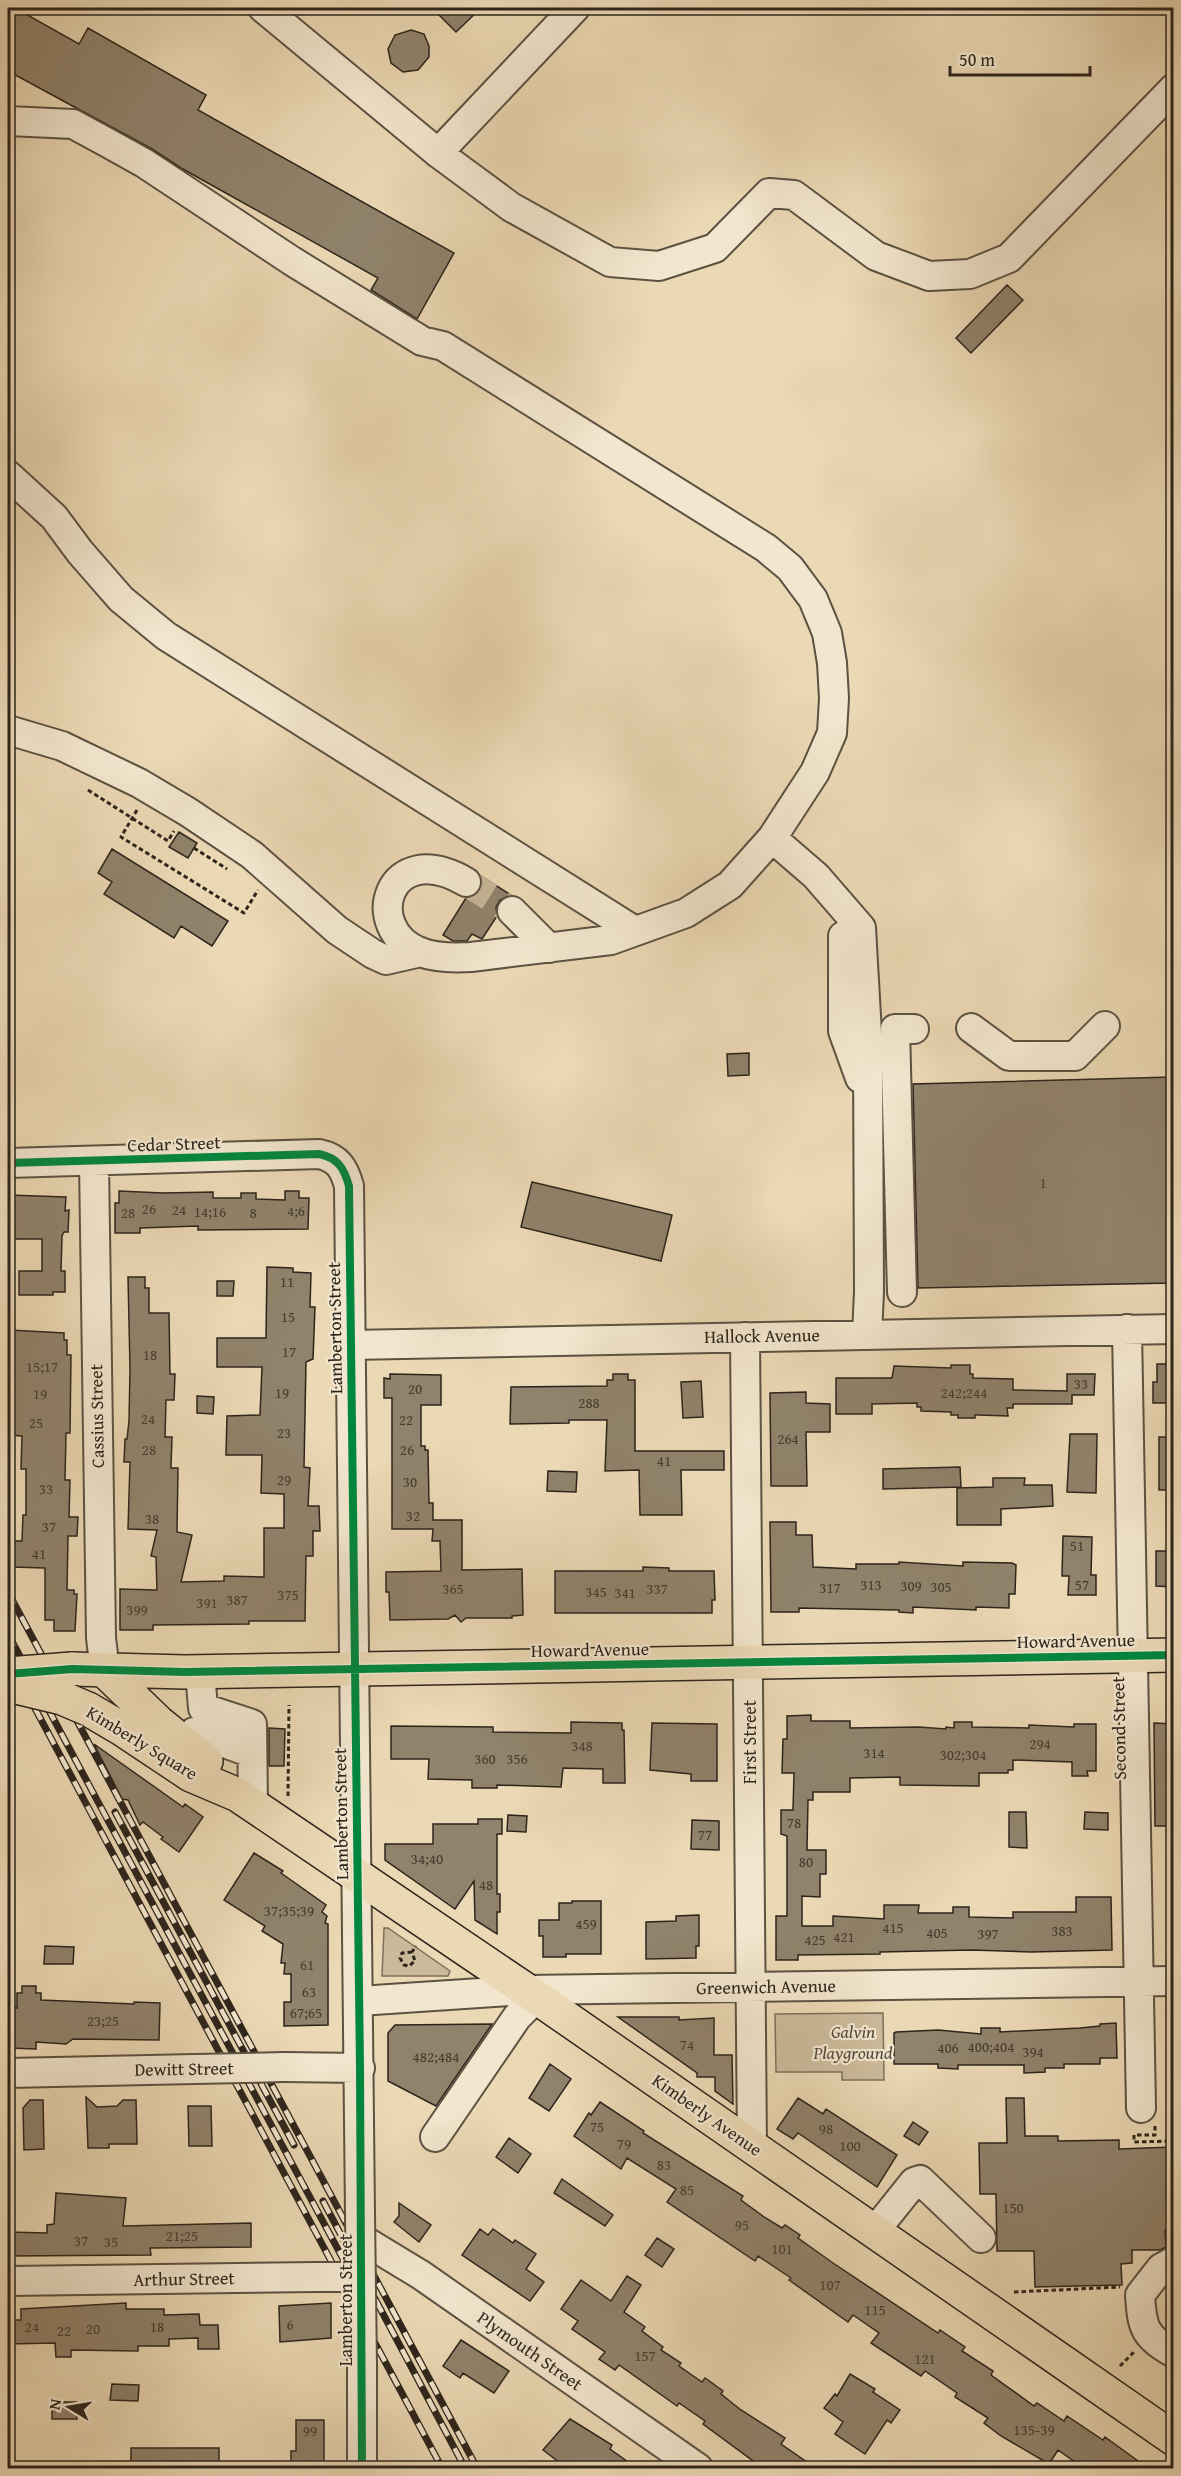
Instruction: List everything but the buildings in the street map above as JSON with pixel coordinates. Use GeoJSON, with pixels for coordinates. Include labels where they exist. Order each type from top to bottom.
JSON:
{"type":"FeatureCollection","features":[{"type":"Feature","properties":{"kind":"main road","name":"Howard Avenue"},"geometry":{"type":"LineString","coordinates":[[8,1674],[72,1668],[105,1671],[200,1672],[1173,1655]]}},
{"type":"Feature","properties":{"kind":"main road","name":"Kimberly Square"},"geometry":{"type":"LineString","coordinates":[[105,1671],[158,1722],[195,1729],[201,1757],[245,1800]]}},
{"type":"Feature","properties":{"kind":"main road","name":"Kimberly Square"},"geometry":{"type":"LineString","coordinates":[[8,1685],[62,1698],[88,1709],[191,1775],[245,1800]]}},
{"type":"Feature","properties":{"kind":"main road","name":"Kimberly Avenue"},"geometry":{"type":"LineString","coordinates":[[245,1800],[531,1994],[1173,2439]]}},
{"type":"Feature","properties":{"kind":"street"},"geometry":{"type":"LineString","coordinates":[[263,8],[438,153],[511,207],[610,262],[659,266],[715,248],[769,193],[794,195],[876,256],[929,276],[970,274],[1009,258],[1173,88]]}},
{"type":"Feature","properties":{"kind":"street"},"geometry":{"type":"LineString","coordinates":[[438,153],[575,8]]}},
{"type":"Feature","properties":{"kind":"street"},"geometry":{"type":"LineString","coordinates":[[8,121],[73,124],[135,158],[292,261],[422,341],[443,346],[766,548],[790,568],[813,599],[827,633],[832,663],[834,698],[832,733],[815,772],[772,838],[730,885],[686,913],[611,940],[448,958],[421,952],[408,946],[397,935],[388,910],[389,894],[397,880],[408,872],[425,868],[451,873],[466,882]]}},
{"type":"Feature","properties":{"kind":"street"},"geometry":{"type":"LineString","coordinates":[[8,475],[54,517],[80,552],[121,599],[166,636],[635,931]]}},
{"type":"Feature","properties":{"kind":"street"},"geometry":{"type":"LineString","coordinates":[[8,730],[62,746],[139,783],[188,812],[252,855],[337,930],[373,954],[386,960],[421,952]]}},
{"type":"Feature","properties":{"kind":"street"},"geometry":{"type":"LineString","coordinates":[[772,838],[816,876],[861,928],[868,1097],[867,1334]]}},
{"type":"Feature","properties":{"kind":"street"},"geometry":{"type":"LineString","coordinates":[[512,911],[549,948]]}},
{"type":"Feature","properties":{"kind":"street"},"geometry":{"type":"LineString","coordinates":[[971,1028],[1009,1056],[1075,1056],[1105,1026]]}},
{"type":"Feature","properties":{"kind":"street"},"geometry":{"type":"LineString","coordinates":[[902,1292],[895,1029],[914,1029]]}},
{"type":"Feature","properties":{"kind":"street","name":"Cedar Street"},"geometry":{"type":"LineString","coordinates":[[8,1163],[319,1154],[329,1156],[339,1162]]}},
{"type":"Feature","properties":{"kind":"street","name":"Cassius Street"},"geometry":{"type":"LineString","coordinates":[[94,1162],[101,1638],[105,1671]]}},
{"type":"Feature","properties":{"kind":"street","name":"Lamberton Street"},"geometry":{"type":"LineString","coordinates":[[339,1162],[349,1186],[357,1877],[365,2233],[361,2277],[362,2469]]}},
{"type":"Feature","properties":{"kind":"street","name":"Second Street"},"geometry":{"type":"LineString","coordinates":[[1127,1329],[1139,1982],[1148,2116]]}},
{"type":"Feature","properties":{"kind":"street","name":"Hallock Avenue"},"geometry":{"type":"LineString","coordinates":[[350,1345],[1173,1329]]}},
{"type":"Feature","properties":{"kind":"street","name":"First Street"},"geometry":{"type":"LineString","coordinates":[[745,1337],[752,2147]]}},
{"type":"Feature","properties":{"kind":"street"},"geometry":{"type":"LineString","coordinates":[[200,1672],[195,1729],[252,1724],[252,1753],[245,1800]]}},
{"type":"Feature","properties":{"kind":"street","name":"Greenwich Avenue"},"geometry":{"type":"LineString","coordinates":[[359,2001],[750,1987],[1173,1981]]}},
{"type":"Feature","properties":{"kind":"street"},"geometry":{"type":"LineString","coordinates":[[435,2136],[531,1994]]}},
{"type":"Feature","properties":{"kind":"street","name":"Dewitt Street"},"geometry":{"type":"LineString","coordinates":[[8,2073],[284,2067],[360,2068]]}},
{"type":"Feature","properties":{"kind":"street"},"geometry":{"type":"LineString","coordinates":[[874,2232],[914,2182],[921,2180],[981,2238]]}},
{"type":"Feature","properties":{"kind":"street","name":"Plymouth Street"},"geometry":{"type":"LineString","coordinates":[[365,2233],[421,2275],[698,2469]]}},
{"type":"Feature","properties":{"kind":"street"},"geometry":{"type":"LineString","coordinates":[[1173,2260],[1161,2268],[1140,2295],[1141,2322],[1155,2343],[1173,2354]]}},
{"type":"Feature","properties":{"kind":"street","name":"Arthur Street"},"geometry":{"type":"LineString","coordinates":[[8,2280],[361,2277]]}},
{"type":"Feature","properties":{"kind":"path"},"geometry":{"type":"LineString","coordinates":[[88,790],[168,841],[178,825]]}},
{"type":"Feature","properties":{"kind":"path"},"geometry":{"type":"LineString","coordinates":[[133,818],[121,837],[244,913],[262,883]]}},
{"type":"Feature","properties":{"kind":"path"},"geometry":{"type":"LineString","coordinates":[[288,1796],[289,1705]]}},
{"type":"Feature","properties":{"kind":"path"},"geometry":{"type":"LineString","coordinates":[[412,1952],[402,1953],[400,1958],[404,1965],[409,1966],[415,1961],[412,1952],[418,1942]]}},
{"type":"Feature","properties":{"kind":"path"},"geometry":{"type":"LineString","coordinates":[[1148,2116],[1155,2135],[1134,2135],[1134,2142],[1173,2141]]}},
{"type":"Feature","properties":{"kind":"path"},"geometry":{"type":"LineString","coordinates":[[1014,2292],[1124,2287]]}},
{"type":"Feature","properties":{"kind":"green space"},"geometry":{"type":"Polygon","coordinates":[[[384,1928],[388,1928],[450,1971],[448,1976],[382,1976],[384,1928]]]}},
{"type":"Feature","properties":{"kind":"green space","name":"Galvin Playground"},"geometry":{"type":"Polygon","coordinates":[[[883,2013],[884,2080],[842,2080],[842,2072],[776,2072],[775,2014],[883,2013]]]}},
{"type":"Feature","properties":{"kind":"tunnel"},"geometry":{"type":"LineString","coordinates":[[466,882],[512,911]]}},
{"type":"Feature","properties":{"kind":"railway"},"geometry":{"type":"LineString","coordinates":[[8,1592],[477,2468]]}},
{"type":"Feature","properties":{"kind":"railway"},"geometry":{"type":"LineString","coordinates":[[8,1634],[371,2311]]}},
{"type":"Feature","properties":{"kind":"railway"},"geometry":{"type":"LineString","coordinates":[[8,1658],[442,2468]]}},
{"type":"Feature","properties":{"kind":"railway"},"geometry":{"type":"LineString","coordinates":[[115,1812],[294,2145]]}},
{"type":"Feature","properties":{"kind":"railway"},"geometry":{"type":"LineString","coordinates":[[323,2201],[465,2468]]}},
{"type":"Feature","properties":{"kind":"cycle path"},"geometry":{"type":"LineString","coordinates":[[8,1163],[319,1154],[336,1161],[345,1174],[349,1186],[360,2068],[362,2468]]}},
{"type":"Feature","properties":{"kind":"cycle path"},"geometry":{"type":"LineString","coordinates":[[8,1674],[72,1669],[185,1672],[1174,1655]]}}]}
